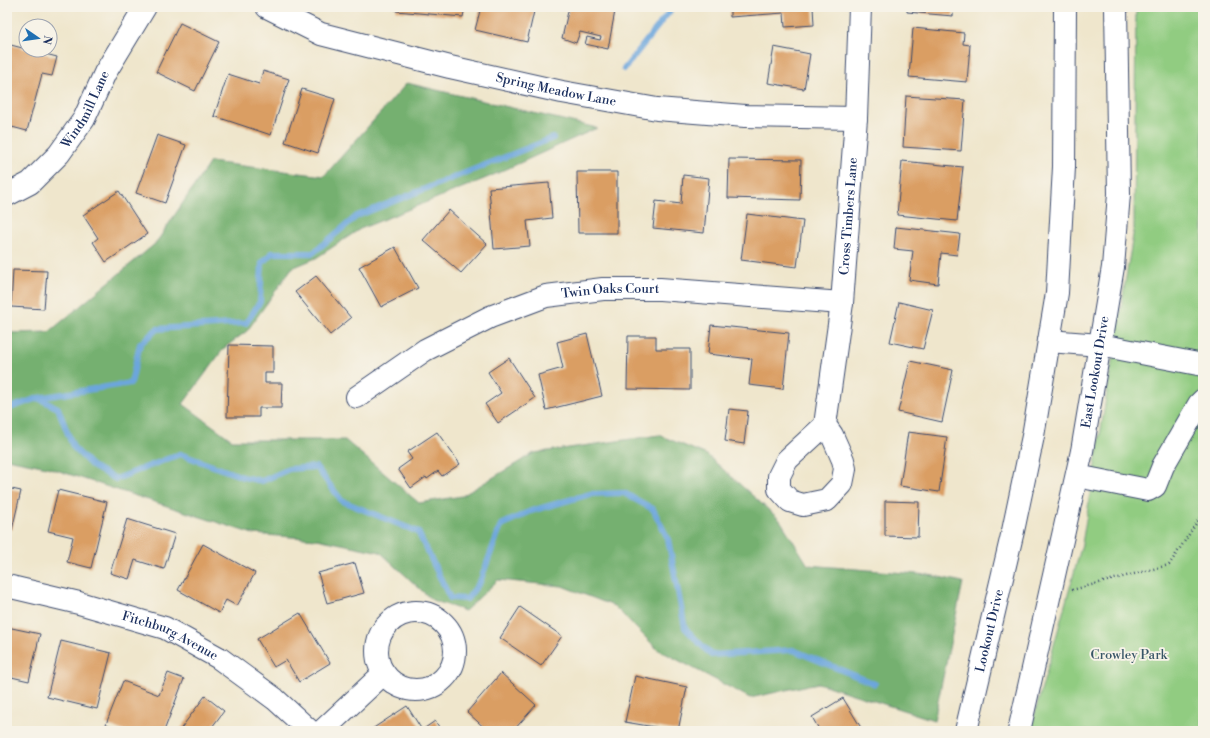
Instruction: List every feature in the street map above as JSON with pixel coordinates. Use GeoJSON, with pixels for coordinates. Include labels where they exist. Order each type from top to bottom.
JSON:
{"type":"FeatureCollection","features":[{"type":"Feature","properties":{"kind":"street","name":"Windmill Lane"},"geometry":{"type":"LineString","coordinates":[[7,195],[30,183],[59,154],[84,119],[105,73],[145,7]]}},
{"type":"Feature","properties":{"kind":"street","name":"Spring Meadow Lane"},"geometry":{"type":"LineString","coordinates":[[267,7],[321,34],[450,67],[562,92],[657,109],[745,116],[856,118]]}},
{"type":"Feature","properties":{"kind":"street","name":"Cross Timbers Lane"},"geometry":{"type":"LineString","coordinates":[[825,425],[842,303],[856,118],[860,7]]}},
{"type":"Feature","properties":{"kind":"street"},"geometry":{"type":"LineString","coordinates":[[1065,7],[1064,167],[1057,293],[1049,341],[1100,345],[1203,366]]}},
{"type":"Feature","properties":{"kind":"street","name":"East Lookout Drive"},"geometry":{"type":"LineString","coordinates":[[1019,731],[1076,476],[1113,267],[1119,194],[1116,7]]}},
{"type":"Feature","properties":{"kind":"street","name":"Twin Oaks Court"},"geometry":{"type":"LineString","coordinates":[[357,397],[425,350],[490,317],[546,296],[603,289],[660,289],[842,303]]}},
{"type":"Feature","properties":{"kind":"street","name":"Lookout Drive"},"geometry":{"type":"LineString","coordinates":[[966,731],[1013,531],[1033,436],[1049,341]]}},
{"type":"Feature","properties":{"kind":"street"},"geometry":{"type":"LineString","coordinates":[[1076,476],[1148,490],[1155,486],[1163,466],[1199,404],[1203,400]]}},
{"type":"Feature","properties":{"kind":"street","name":"Fitchburg Avenue"},"geometry":{"type":"LineString","coordinates":[[7,586],[79,603],[165,628],[219,658],[275,699],[310,731]]}},
{"type":"Feature","properties":{"kind":"street"},"geometry":{"type":"LineString","coordinates":[[322,731],[384,673]]}},
{"type":"Feature","properties":{"kind":"path"},"geometry":{"type":"LineString","coordinates":[[1070,590],[1169,565],[1203,513]]}},
{"type":"Feature","properties":{"kind":"green space","name":"Crowley Park"},"geometry":{"type":"Polygon","coordinates":[[[1136,7],[1203,7],[1203,731],[1030,731],[1082,544],[1134,229],[1136,7]]]}},
{"type":"Feature","properties":{"kind":"green space"},"geometry":{"type":"Polygon","coordinates":[[[407,83],[597,128],[489,177],[360,229],[316,258],[292,268],[247,331],[224,348],[183,404],[232,440],[345,440],[419,503],[462,496],[534,453],[659,435],[707,455],[780,520],[808,565],[929,575],[963,582],[934,720],[818,683],[750,698],[657,649],[614,606],[562,586],[498,580],[465,611],[432,600],[380,552],[317,539],[253,534],[47,467],[7,459],[7,333],[49,332],[156,243],[210,162],[324,176],[407,83]]]}},
{"type":"Feature","properties":{"kind":"building"},"geometry":{"type":"Polygon","coordinates":[[[397,7],[465,7],[463,17],[396,11],[397,7]]]}},
{"type":"Feature","properties":{"kind":"building"},"geometry":{"type":"Polygon","coordinates":[[[481,7],[535,7],[527,42],[475,30],[481,7]]]}},
{"type":"Feature","properties":{"kind":"building"},"geometry":{"type":"Polygon","coordinates":[[[569,7],[611,7],[615,11],[608,49],[585,44],[587,37],[600,40],[601,37],[580,32],[576,43],[562,38],[569,7]]]}},
{"type":"Feature","properties":{"kind":"building"},"geometry":{"type":"Polygon","coordinates":[[[730,7],[813,7],[814,25],[785,27],[784,13],[730,17],[730,7]]]}},
{"type":"Feature","properties":{"kind":"building"},"geometry":{"type":"Polygon","coordinates":[[[907,7],[954,7],[953,16],[907,12],[907,7]]]}},
{"type":"Feature","properties":{"kind":"building"},"geometry":{"type":"Polygon","coordinates":[[[180,23],[219,42],[195,91],[156,72],[180,23]]]}},
{"type":"Feature","properties":{"kind":"building"},"geometry":{"type":"Polygon","coordinates":[[[913,28],[964,33],[963,44],[970,45],[967,82],[909,77],[913,28]]]}},
{"type":"Feature","properties":{"kind":"building"},"geometry":{"type":"Polygon","coordinates":[[[7,44],[18,47],[18,58],[57,58],[52,76],[42,74],[27,131],[12,127],[9,140],[7,140],[7,44]]]}},
{"type":"Feature","properties":{"kind":"building"},"geometry":{"type":"Polygon","coordinates":[[[774,47],[810,54],[804,89],[768,83],[774,47]]]}},
{"type":"Feature","properties":{"kind":"building"},"geometry":{"type":"Polygon","coordinates":[[[263,71],[289,79],[271,135],[214,116],[228,74],[259,84],[263,71]]]}},
{"type":"Feature","properties":{"kind":"building"},"geometry":{"type":"Polygon","coordinates":[[[302,89],[335,99],[318,153],[285,142],[302,89]]]}},
{"type":"Feature","properties":{"kind":"building"},"geometry":{"type":"Polygon","coordinates":[[[906,96],[965,100],[961,151],[903,147],[906,96]]]}},
{"type":"Feature","properties":{"kind":"building"},"geometry":{"type":"Polygon","coordinates":[[[157,135],[186,145],[165,203],[136,193],[157,135]]]}},
{"type":"Feature","properties":{"kind":"building"},"geometry":{"type":"Polygon","coordinates":[[[729,159],[801,160],[800,200],[728,198],[729,159]]]}},
{"type":"Feature","properties":{"kind":"building"},"geometry":{"type":"Polygon","coordinates":[[[902,161],[963,167],[957,221],[897,215],[902,161]]]}},
{"type":"Feature","properties":{"kind":"building"},"geometry":{"type":"Polygon","coordinates":[[[577,172],[617,172],[617,233],[578,233],[577,172]]]}},
{"type":"Feature","properties":{"kind":"building"},"geometry":{"type":"Polygon","coordinates":[[[683,175],[709,178],[704,233],[653,228],[656,201],[681,204],[683,175]]]}},
{"type":"Feature","properties":{"kind":"building"},"geometry":{"type":"Polygon","coordinates":[[[549,183],[552,218],[527,221],[530,246],[494,249],[489,188],[549,183]]]}},
{"type":"Feature","properties":{"kind":"building"},"geometry":{"type":"Polygon","coordinates":[[[119,191],[147,234],[106,262],[93,242],[98,238],[83,215],[119,191]]]}},
{"type":"Feature","properties":{"kind":"building"},"geometry":{"type":"Polygon","coordinates":[[[449,210],[487,244],[461,273],[423,240],[449,210]]]}},
{"type":"Feature","properties":{"kind":"building"},"geometry":{"type":"Polygon","coordinates":[[[747,214],[803,221],[797,267],[741,260],[747,214]]]}},
{"type":"Feature","properties":{"kind":"building"},"geometry":{"type":"Polygon","coordinates":[[[896,227],[960,234],[957,255],[941,253],[938,284],[909,280],[913,251],[894,249],[896,227]]]}},
{"type":"Feature","properties":{"kind":"building"},"geometry":{"type":"Polygon","coordinates":[[[395,247],[418,288],[381,307],[359,267],[395,247]]]}},
{"type":"Feature","properties":{"kind":"building"},"geometry":{"type":"Polygon","coordinates":[[[13,270],[47,271],[44,309],[11,307],[13,270]]]}},
{"type":"Feature","properties":{"kind":"building"},"geometry":{"type":"Polygon","coordinates":[[[316,276],[351,318],[330,335],[295,292],[316,276]]]}},
{"type":"Feature","properties":{"kind":"building"},"geometry":{"type":"Polygon","coordinates":[[[899,302],[933,310],[923,349],[890,342],[899,302]]]}},
{"type":"Feature","properties":{"kind":"building"},"geometry":{"type":"Polygon","coordinates":[[[711,325],[789,333],[783,389],[749,385],[752,359],[708,354],[711,325]]]}},
{"type":"Feature","properties":{"kind":"building"},"geometry":{"type":"Polygon","coordinates":[[[587,334],[602,396],[546,410],[538,375],[563,368],[557,342],[587,334]]]}},
{"type":"Feature","properties":{"kind":"building"},"geometry":{"type":"Polygon","coordinates":[[[628,336],[656,336],[656,349],[690,349],[690,390],[627,389],[628,336]]]}},
{"type":"Feature","properties":{"kind":"building"},"geometry":{"type":"Polygon","coordinates":[[[229,345],[273,346],[273,373],[265,373],[265,383],[282,383],[281,408],[259,408],[259,417],[227,417],[229,345]]]}},
{"type":"Feature","properties":{"kind":"building"},"geometry":{"type":"Polygon","coordinates":[[[509,358],[535,398],[498,423],[485,404],[501,393],[488,372],[509,358]]]}},
{"type":"Feature","properties":{"kind":"building"},"geometry":{"type":"Polygon","coordinates":[[[910,361],[953,370],[942,422],[898,412],[910,361]]]}},
{"type":"Feature","properties":{"kind":"building"},"geometry":{"type":"Polygon","coordinates":[[[729,409],[748,411],[744,444],[725,441],[729,409]]]}},
{"type":"Feature","properties":{"kind":"building"},"geometry":{"type":"Polygon","coordinates":[[[437,432],[460,464],[442,476],[438,471],[427,479],[426,477],[411,488],[398,469],[412,459],[407,452],[437,432]]]}},
{"type":"Feature","properties":{"kind":"building"},"geometry":{"type":"Polygon","coordinates":[[[908,432],[947,437],[939,492],[900,486],[908,432]]]}},
{"type":"Feature","properties":{"kind":"building"},"geometry":{"type":"Polygon","coordinates":[[[7,488],[21,491],[12,530],[7,528],[7,488]]]}},
{"type":"Feature","properties":{"kind":"building"},"geometry":{"type":"Polygon","coordinates":[[[58,490],[107,502],[91,568],[67,562],[73,537],[48,531],[58,490]]]}},
{"type":"Feature","properties":{"kind":"building"},"geometry":{"type":"Polygon","coordinates":[[[885,501],[919,502],[918,537],[885,536],[885,501]]]}},
{"type":"Feature","properties":{"kind":"building"},"geometry":{"type":"Polygon","coordinates":[[[127,519],[175,534],[164,569],[135,560],[129,579],[110,573],[127,519]]]}},
{"type":"Feature","properties":{"kind":"building"},"geometry":{"type":"Polygon","coordinates":[[[203,544],[255,573],[237,606],[226,600],[219,613],[178,590],[203,544]]]}},
{"type":"Feature","properties":{"kind":"building"},"geometry":{"type":"Polygon","coordinates":[[[355,563],[364,593],[327,603],[318,573],[355,563]]]}},
{"type":"Feature","properties":{"kind":"building"},"geometry":{"type":"Polygon","coordinates":[[[520,607],[562,636],[541,666],[500,638],[520,607]]]}},
{"type":"Feature","properties":{"kind":"building"},"geometry":{"type":"Polygon","coordinates":[[[300,613],[330,663],[299,682],[286,660],[274,667],[257,639],[300,613]]]}},
{"type":"Feature","properties":{"kind":"building"},"geometry":{"type":"Polygon","coordinates":[[[7,627],[40,634],[29,681],[7,676],[10,660],[7,659],[7,627]]]}},
{"type":"Feature","properties":{"kind":"building"},"geometry":{"type":"Polygon","coordinates":[[[61,641],[111,653],[97,709],[47,697],[61,641]]]}},
{"type":"Feature","properties":{"kind":"building"},"geometry":{"type":"Polygon","coordinates":[[[168,673],[184,679],[164,731],[123,731],[106,724],[123,681],[159,695],[168,673]]]}},
{"type":"Feature","properties":{"kind":"building"},"geometry":{"type":"Polygon","coordinates":[[[501,673],[536,705],[513,731],[488,731],[467,712],[501,673]]]}},
{"type":"Feature","properties":{"kind":"building"},"geometry":{"type":"Polygon","coordinates":[[[635,676],[687,687],[678,731],[625,722],[635,676]]]}},
{"type":"Feature","properties":{"kind":"building"},"geometry":{"type":"Polygon","coordinates":[[[205,696],[224,711],[209,731],[179,731],[205,696]]]}},
{"type":"Feature","properties":{"kind":"building"},"geometry":{"type":"Polygon","coordinates":[[[843,698],[863,731],[820,731],[812,717],[843,698]]]}},
{"type":"Feature","properties":{"kind":"building"},"geometry":{"type":"Polygon","coordinates":[[[407,706],[422,730],[435,721],[442,731],[369,731],[407,706]]]}},
{"type":"Feature","properties":{"kind":"waterway"},"geometry":{"type":"LineString","coordinates":[[624,69],[673,7]]}},
{"type":"Feature","properties":{"kind":"waterway"},"geometry":{"type":"LineString","coordinates":[[38,398],[131,383],[140,344],[157,329],[246,323],[260,302],[262,263],[272,253],[313,253],[357,216],[553,138]]}},
{"type":"Feature","properties":{"kind":"waterway"},"geometry":{"type":"LineString","coordinates":[[7,409],[38,398],[58,408],[73,447],[92,466],[116,479],[180,454],[243,477],[262,481],[289,469],[316,467],[342,501],[418,532],[450,598],[467,599],[480,582],[501,525],[531,511],[590,494],[624,493],[653,509],[668,539],[685,628],[711,655],[793,650],[875,684]]}}]}
